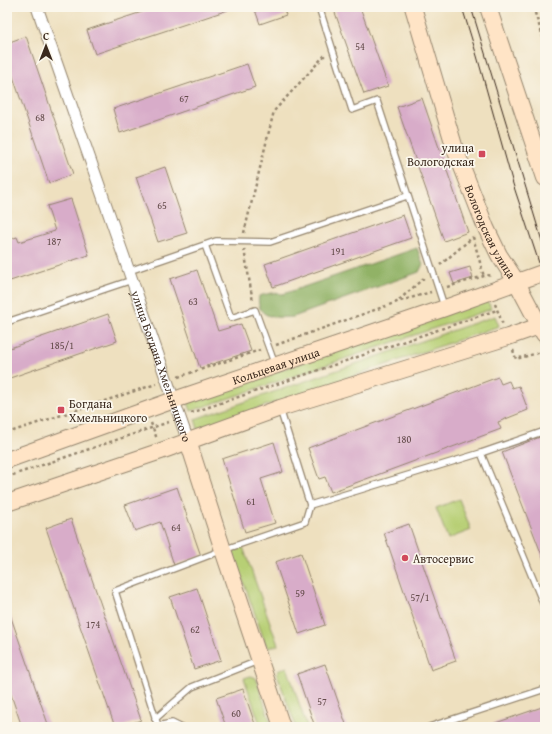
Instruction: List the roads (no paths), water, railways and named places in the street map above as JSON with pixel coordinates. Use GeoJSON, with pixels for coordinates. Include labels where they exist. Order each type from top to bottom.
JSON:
{"type":"FeatureCollection","features":[{"type":"Feature","properties":{"kind":"main road","name":"Вологодская улица"},"geometry":{"type":"LineString","coordinates":[[413,7],[455,149],[486,228],[499,255],[516,281],[543,329]]}},
{"type":"Feature","properties":{"kind":"main road"},"geometry":{"type":"LineString","coordinates":[[488,7],[545,178]]}},
{"type":"Feature","properties":{"kind":"main road","name":"Кольцевая улица"},"geometry":{"type":"LineString","coordinates":[[7,460],[174,400],[445,308],[516,281],[545,272]]}},
{"type":"Feature","properties":{"kind":"main road"},"geometry":{"type":"LineString","coordinates":[[7,503],[161,451],[280,408],[508,337],[543,329]]}},
{"type":"Feature","properties":{"kind":"main road","name":"улица Богдана Хмельницкого"},"geometry":{"type":"LineString","coordinates":[[188,441],[282,727]]}},
{"type":"Feature","properties":{"kind":"street","name":"улица Богдана Хмельницкого"},"geometry":{"type":"LineString","coordinates":[[37,7],[188,441]]}},
{"type":"Feature","properties":{"kind":"lane"},"geometry":{"type":"LineString","coordinates":[[319,7],[352,110],[377,101],[445,308]]}},
{"type":"Feature","properties":{"kind":"lane"},"geometry":{"type":"LineString","coordinates":[[7,322],[131,276],[216,241],[270,242],[407,196]]}},
{"type":"Feature","properties":{"kind":"lane"},"geometry":{"type":"LineString","coordinates":[[205,245],[231,318],[255,310],[268,348],[276,365]]}},
{"type":"Feature","properties":{"kind":"lane"},"geometry":{"type":"LineString","coordinates":[[180,727],[172,723],[157,727],[156,719],[115,591],[223,550],[305,522],[310,505],[280,408]]}},
{"type":"Feature","properties":{"kind":"lane"},"geometry":{"type":"LineString","coordinates":[[310,505],[481,453],[545,431]]}},
{"type":"Feature","properties":{"kind":"lane"},"geometry":{"type":"LineString","coordinates":[[481,453],[545,608]]}},
{"type":"Feature","properties":{"kind":"lane"},"geometry":{"type":"LineString","coordinates":[[156,719],[192,688],[260,660]]}},
{"type":"Feature","properties":{"kind":"lane"},"geometry":{"type":"LineString","coordinates":[[429,727],[545,688]]}},
{"type":"Feature","properties":{"kind":"tram line"},"geometry":{"type":"LineString","coordinates":[[462,7],[513,184],[545,281]]}},
{"type":"Feature","properties":{"kind":"tram line"},"geometry":{"type":"LineString","coordinates":[[471,7],[545,251]]}},
{"type":"Feature","properties":{"kind":"place","name":"улица Вологодская"},"geometry":{"type":"Point","coordinates":[482,154]}},
{"type":"Feature","properties":{"kind":"place","name":"Богдана Хмельницкого"},"geometry":{"type":"Point","coordinates":[61,410]}},
{"type":"Feature","properties":{"kind":"place","name":"Автосервис"},"geometry":{"type":"Point","coordinates":[405,558]}}]}
